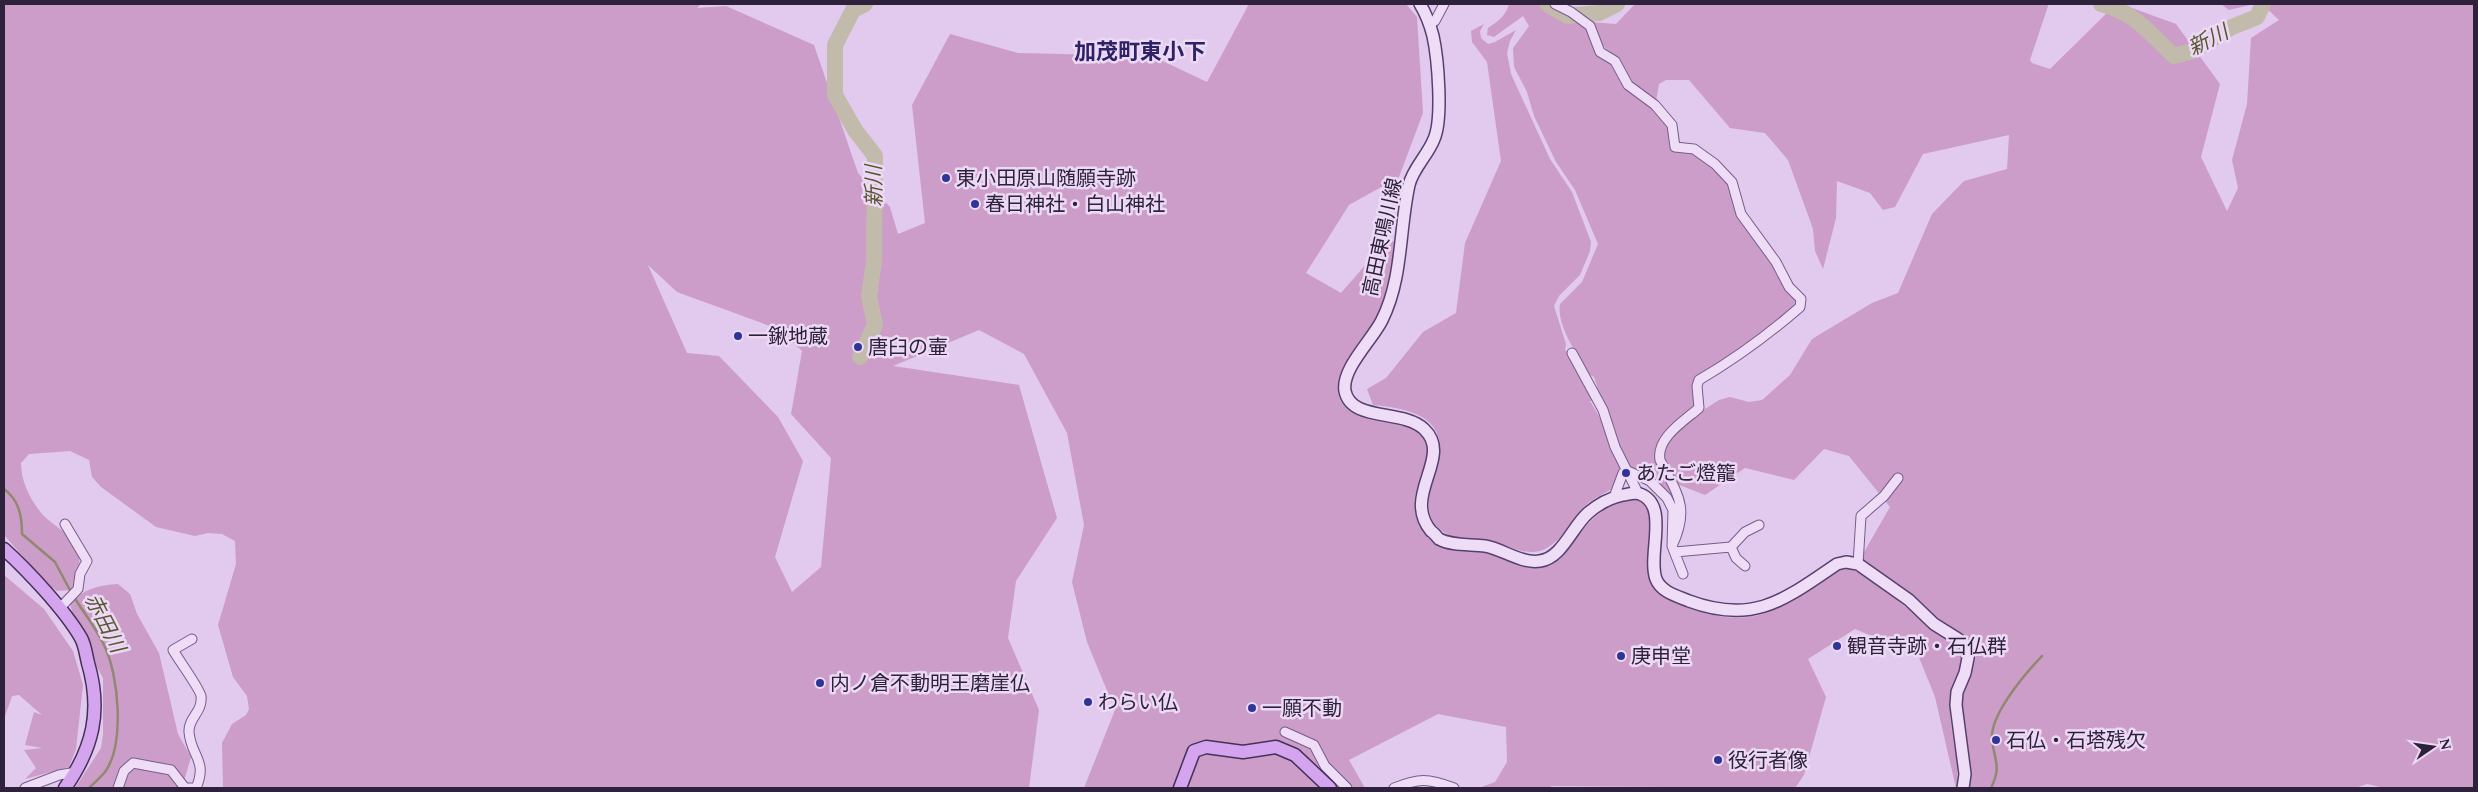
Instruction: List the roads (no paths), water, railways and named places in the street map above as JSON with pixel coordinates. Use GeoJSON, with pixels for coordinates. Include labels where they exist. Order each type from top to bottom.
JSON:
{"type":"FeatureCollection","features":[{"type":"Feature","properties":{"kind":"main road","name":"高田東鳴川線"},"geometry":{"type":"LineString","coordinates":[[1420,4],[1430,24],[1437,67],[1438,129],[1410,184],[1402,251],[1388,304],[1381,323],[1348,373],[1344,388],[1348,398],[1356,408],[1405,418],[1417,423],[1427,432],[1434,449],[1422,489],[1421,514],[1427,526],[1438,539],[1456,544],[1498,549],[1524,560],[1535,562],[1548,560],[1586,515],[1602,502],[1614,497],[1638,493]]}},
{"type":"Feature","properties":{"kind":"main road"},"geometry":{"type":"LineString","coordinates":[[1638,493],[1649,499],[1655,507],[1656,580],[1665,591],[1711,609],[1744,612],[1762,608],[1837,564],[1846,562],[1858,564],[1909,600],[1934,624],[1958,638],[1967,649],[1968,658],[1965,673],[1957,692],[1956,705],[1965,774],[1962,788]]}},
{"type":"Feature","properties":{"kind":"main road"},"geometry":{"type":"LineString","coordinates":[[4,548],[59,609],[81,638],[95,695],[94,729],[76,772],[64,788]]}},
{"type":"Feature","properties":{"kind":"main road"},"geometry":{"type":"LineString","coordinates":[[1180,788],[1194,751],[1206,747],[1243,752],[1276,747],[1295,755],[1330,788]]}},
{"type":"Feature","properties":{"kind":"street"},"geometry":{"type":"LineString","coordinates":[[1430,24],[1435,21],[1444,4]]}},
{"type":"Feature","properties":{"kind":"street"},"geometry":{"type":"LineString","coordinates":[[1555,4],[1574,14],[1590,26],[1600,52],[1615,62],[1628,85],[1655,105],[1672,125],[1675,147],[1694,149],[1715,164],[1732,182],[1741,214],[1776,262],[1789,288],[1801,299],[1800,307],[1784,321],[1722,366],[1699,380],[1697,386],[1699,408],[1664,441],[1658,452],[1683,510],[1681,528],[1674,549]]}},
{"type":"Feature","properties":{"kind":"street"},"geometry":{"type":"LineString","coordinates":[[1572,353],[1592,385],[1603,410],[1615,447],[1638,493]]}},
{"type":"Feature","properties":{"kind":"street"},"geometry":{"type":"LineString","coordinates":[[1628,471],[1650,481],[1668,498],[1673,510],[1674,549],[1683,574]]}},
{"type":"Feature","properties":{"kind":"street"},"geometry":{"type":"LineString","coordinates":[[1614,497],[1623,473],[1628,471]]}},
{"type":"Feature","properties":{"kind":"street"},"geometry":{"type":"LineString","coordinates":[[1858,564],[1861,516],[1884,496],[1898,478]]}},
{"type":"Feature","properties":{"kind":"street"},"geometry":{"type":"LineString","coordinates":[[59,609],[77,591],[80,574],[87,561],[65,524]]}},
{"type":"Feature","properties":{"kind":"street"},"geometry":{"type":"LineString","coordinates":[[1674,549],[1731,547],[1745,532],[1759,526]]}},
{"type":"Feature","properties":{"kind":"street"},"geometry":{"type":"LineString","coordinates":[[1731,547],[1736,558],[1745,566]]}},
{"type":"Feature","properties":{"kind":"street"},"geometry":{"type":"LineString","coordinates":[[118,788],[124,771],[133,763],[171,770],[186,788],[196,788],[202,774],[198,757],[190,741],[189,729],[200,709],[201,695],[173,650],[192,639]]}},
{"type":"Feature","properties":{"kind":"street"},"geometry":{"type":"LineString","coordinates":[[1284,732],[1314,745],[1325,766],[1348,788]]}},
{"type":"Feature","properties":{"kind":"street"},"geometry":{"type":"LineString","coordinates":[[24,788],[59,775],[76,772]]}},
{"type":"Feature","properties":{"kind":"street"},"geometry":{"type":"LineString","coordinates":[[1394,788],[1413,780],[1423,779],[1454,788]]}},
{"type":"Feature","properties":{"kind":"waterway","name":"新川"},"geometry":{"type":"LineString","coordinates":[[860,357],[875,325],[869,296],[874,261],[875,156],[855,130],[835,95],[835,45],[853,10],[865,4]]}},
{"type":"Feature","properties":{"kind":"waterway","name":"新川"},"geometry":{"type":"LineString","coordinates":[[1547,4],[1568,16],[1599,13],[1617,4]]}},
{"type":"Feature","properties":{"kind":"waterway","name":"新川"},"geometry":{"type":"LineString","coordinates":[[2101,4],[2133,18],[2174,56],[2193,51],[2232,27],[2257,17],[2263,4]]}},
{"type":"Feature","properties":{"kind":"waterway","name":"赤田川"},"geometry":{"type":"LineString","coordinates":[[4,489],[13,498],[19,509],[22,534],[55,562],[71,592]]}},
{"type":"Feature","properties":{"kind":"waterway","name":"赤田川"},"geometry":{"type":"LineString","coordinates":[[74,597],[104,645],[113,674],[118,709],[115,745],[111,760],[105,772],[89,788]]}},
{"type":"Feature","properties":{"kind":"waterway"},"geometry":{"type":"LineString","coordinates":[[1991,788],[1997,768],[1992,739],[1997,718],[2010,694],[2042,656]]}},
{"type":"Feature","properties":{"kind":"place","name":"東小田原山随願寺跡"},"geometry":{"type":"Point","coordinates":[946,178]}},
{"type":"Feature","properties":{"kind":"place","name":"春日神社・白山神社"},"geometry":{"type":"Point","coordinates":[975,204]}},
{"type":"Feature","properties":{"kind":"place","name":"一鍬地蔵"},"geometry":{"type":"Point","coordinates":[738,336]}},
{"type":"Feature","properties":{"kind":"place","name":"唐臼の壷"},"geometry":{"type":"Point","coordinates":[858,347]}},
{"type":"Feature","properties":{"kind":"place","name":"あたご燈籠"},"geometry":{"type":"Point","coordinates":[1626,473]}},
{"type":"Feature","properties":{"kind":"place","name":"観音寺跡・石仏群"},"geometry":{"type":"Point","coordinates":[1837,646]}},
{"type":"Feature","properties":{"kind":"place","name":"庚申堂"},"geometry":{"type":"Point","coordinates":[1621,656]}},
{"type":"Feature","properties":{"kind":"place","name":"内ノ倉不動明王磨崖仏"},"geometry":{"type":"Point","coordinates":[820,683]}},
{"type":"Feature","properties":{"kind":"place","name":"わらい仏"},"geometry":{"type":"Point","coordinates":[1088,702]}},
{"type":"Feature","properties":{"kind":"place","name":"一願不動"},"geometry":{"type":"Point","coordinates":[1252,708]}},
{"type":"Feature","properties":{"kind":"place","name":"石仏・石塔残欠"},"geometry":{"type":"Point","coordinates":[1996,740]}},
{"type":"Feature","properties":{"kind":"place","name":"役行者像"},"geometry":{"type":"Point","coordinates":[1718,760]}},
{"type":"Feature","properties":{"kind":"district","name":"加茂町東小下"},"geometry":{"type":"Point","coordinates":[1140,51]}}]}
